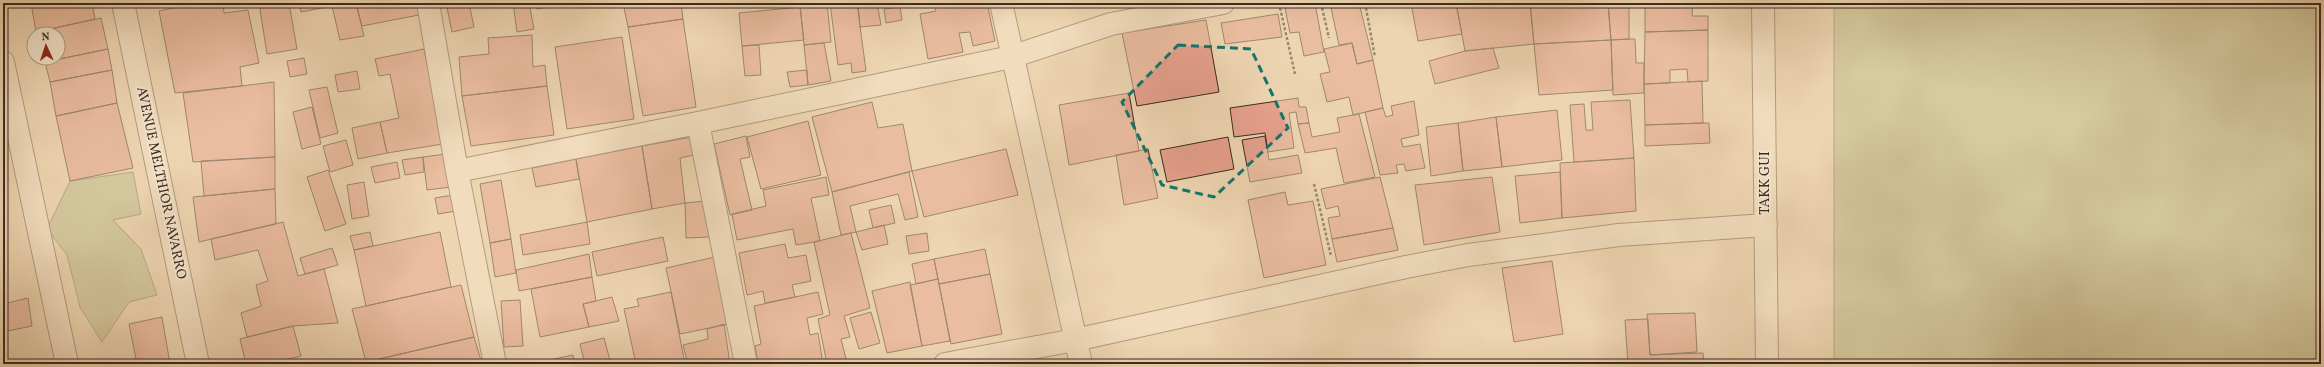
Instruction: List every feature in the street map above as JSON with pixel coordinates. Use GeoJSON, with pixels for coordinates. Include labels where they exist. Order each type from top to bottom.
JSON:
{"type":"FeatureCollection","features":[{"type":"Feature","properties":{"kind":"street","name":"AVENUE MELTHIOR NAVARRO"},"geometry":{"type":"LineString","coordinates":[[123,3],[198,364]]}},
{"type":"Feature","properties":{"kind":"street"},"geometry":{"type":"LineString","coordinates":[[428,3],[457,170],[495,364]]}},
{"type":"Feature","properties":{"kind":"street"},"geometry":{"type":"LineString","coordinates":[[1001,3],[1011,57],[1081,364]]}},
{"type":"Feature","properties":{"kind":"street"},"geometry":{"type":"LineString","coordinates":[[457,170],[698,123],[1011,57],[1111,24],[1223,3]]}},
{"type":"Feature","properties":{"kind":"street","name":"TAKK GUI"},"geometry":{"type":"LineString","coordinates":[[1763,3],[1767,364]]}},
{"type":"Feature","properties":{"kind":"street"},"geometry":{"type":"LineString","coordinates":[[3,62],[67,364]]}},
{"type":"Feature","properties":{"kind":"street"},"geometry":{"type":"LineString","coordinates":[[698,123],[746,364]]}},
{"type":"Feature","properties":{"kind":"street"},"geometry":{"type":"LineString","coordinates":[[945,364],[1075,340],[1406,267],[1526,247],[1619,235],[1766,224]]}},
{"type":"Feature","properties":{"kind":"path"},"geometry":{"type":"LineString","coordinates":[[1279,3],[1295,74]]}},
{"type":"Feature","properties":{"kind":"path"},"geometry":{"type":"LineString","coordinates":[[1321,3],[1329,38]]}},
{"type":"Feature","properties":{"kind":"path"},"geometry":{"type":"LineString","coordinates":[[1365,3],[1375,57]]}},
{"type":"Feature","properties":{"kind":"path"},"geometry":{"type":"LineString","coordinates":[[1314,184],[1337,282]]}},
{"type":"Feature","properties":{"kind":"highlighted area"},"geometry":{"type":"Polygon","coordinates":[[[1178,45],[1251,49],[1288,128],[1214,197],[1162,185],[1122,102],[1178,45]]]}},
{"type":"Feature","properties":{"kind":"green space"},"geometry":{"type":"Polygon","coordinates":[[[1834,3],[2321,3],[2321,364],[1834,364],[1834,3]]]}},
{"type":"Feature","properties":{"kind":"green space"},"geometry":{"type":"Polygon","coordinates":[[[133,172],[141,214],[113,220],[141,249],[157,295],[129,302],[102,342],[80,307],[67,255],[47,229],[70,181],[133,172]]]}},
{"type":"Feature","properties":{"kind":"building"},"geometry":{"type":"Polygon","coordinates":[[[31,3],[92,3],[95,19],[63,26],[35,26],[31,3]]]}},
{"type":"Feature","properties":{"kind":"building"},"geometry":{"type":"Polygon","coordinates":[[[196,3],[223,3],[224,13],[248,10],[259,63],[240,67],[242,86],[175,93],[159,11],[196,3]]]}},
{"type":"Feature","properties":{"kind":"building"},"geometry":{"type":"Polygon","coordinates":[[[259,3],[289,3],[297,49],[267,54],[259,3]]]}},
{"type":"Feature","properties":{"kind":"building"},"geometry":{"type":"Polygon","coordinates":[[[299,3],[356,3],[364,36],[340,40],[332,6],[301,12],[299,3]]]}},
{"type":"Feature","properties":{"kind":"building"},"geometry":{"type":"Polygon","coordinates":[[[356,3],[417,3],[419,15],[362,26],[356,3]]]}},
{"type":"Feature","properties":{"kind":"building"},"geometry":{"type":"Polygon","coordinates":[[[446,3],[469,3],[474,27],[452,32],[446,3]]]}},
{"type":"Feature","properties":{"kind":"building"},"geometry":{"type":"Polygon","coordinates":[[[513,3],[529,3],[534,29],[517,32],[513,3]]]}},
{"type":"Feature","properties":{"kind":"building"},"geometry":{"type":"Polygon","coordinates":[[[535,3],[554,3],[555,6],[537,9],[535,3]]]}},
{"type":"Feature","properties":{"kind":"building"},"geometry":{"type":"Polygon","coordinates":[[[623,3],[681,3],[683,19],[628,27],[623,3]]]}},
{"type":"Feature","properties":{"kind":"building"},"geometry":{"type":"Polygon","coordinates":[[[827,3],[831,42],[804,45],[800,5],[827,3]]]}},
{"type":"Feature","properties":{"kind":"building"},"geometry":{"type":"Polygon","coordinates":[[[830,3],[857,3],[866,71],[852,73],[851,63],[838,65],[830,3]]]}},
{"type":"Feature","properties":{"kind":"building"},"geometry":{"type":"Polygon","coordinates":[[[877,3],[881,25],[860,27],[858,4],[877,3]]]}},
{"type":"Feature","properties":{"kind":"building"},"geometry":{"type":"Polygon","coordinates":[[[934,3],[987,3],[995,41],[973,46],[970,32],[959,33],[963,52],[928,59],[920,14],[936,11],[934,3]]]}},
{"type":"Feature","properties":{"kind":"building"},"geometry":{"type":"Polygon","coordinates":[[[1315,3],[1324,52],[1304,56],[1299,32],[1290,33],[1285,8],[1315,3]]]}},
{"type":"Feature","properties":{"kind":"building"},"geometry":{"type":"Polygon","coordinates":[[[1330,3],[1359,3],[1373,60],[1357,64],[1352,43],[1339,45],[1330,3]]]}},
{"type":"Feature","properties":{"kind":"building"},"geometry":{"type":"Polygon","coordinates":[[[1411,3],[1456,3],[1462,34],[1418,41],[1411,3]]]}},
{"type":"Feature","properties":{"kind":"building"},"geometry":{"type":"Polygon","coordinates":[[[1456,3],[1530,3],[1534,44],[1465,51],[1456,3]]]}},
{"type":"Feature","properties":{"kind":"building"},"geometry":{"type":"Polygon","coordinates":[[[1530,3],[1608,3],[1611,40],[1534,44],[1530,3]]]}},
{"type":"Feature","properties":{"kind":"building"},"geometry":{"type":"Polygon","coordinates":[[[1608,3],[1629,3],[1629,39],[1611,40],[1608,3]]]}},
{"type":"Feature","properties":{"kind":"building"},"geometry":{"type":"Polygon","coordinates":[[[1645,3],[1693,3],[1692,16],[1708,16],[1708,30],[1645,32],[1645,3]]]}},
{"type":"Feature","properties":{"kind":"building"},"geometry":{"type":"Polygon","coordinates":[[[800,7],[804,40],[742,46],[739,13],[800,7]]]}},
{"type":"Feature","properties":{"kind":"building"},"geometry":{"type":"Polygon","coordinates":[[[900,7],[902,20],[886,23],[884,9],[900,7]]]}},
{"type":"Feature","properties":{"kind":"building"},"geometry":{"type":"Polygon","coordinates":[[[1278,14],[1282,37],[1225,44],[1221,23],[1278,14]]]}},
{"type":"Feature","properties":{"kind":"building"},"geometry":{"type":"Polygon","coordinates":[[[101,18],[108,49],[66,58],[66,26],[64,26],[101,18]]]}},
{"type":"Feature","properties":{"kind":"building"},"geometry":{"type":"Polygon","coordinates":[[[683,19],[696,107],[643,116],[628,27],[683,19]]]}},
{"type":"Feature","properties":{"kind":"building"},"geometry":{"type":"Polygon","coordinates":[[[1206,20],[1219,92],[1137,106],[1122,33],[1206,20]]]}},
{"type":"Feature","properties":{"kind":"building"},"geometry":{"type":"Polygon","coordinates":[[[1708,30],[1708,81],[1688,82],[1687,69],[1670,70],[1670,83],[1644,84],[1645,32],[1708,30]]]}},
{"type":"Feature","properties":{"kind":"building"},"geometry":{"type":"Polygon","coordinates":[[[532,35],[533,67],[545,65],[547,86],[462,96],[459,57],[489,54],[488,38],[532,35]]]}},
{"type":"Feature","properties":{"kind":"building"},"geometry":{"type":"Polygon","coordinates":[[[622,37],[634,119],[567,129],[555,47],[622,37]]]}},
{"type":"Feature","properties":{"kind":"building"},"geometry":{"type":"Polygon","coordinates":[[[1635,39],[1636,63],[1644,63],[1644,93],[1613,95],[1611,40],[1635,39]]]}},
{"type":"Feature","properties":{"kind":"building"},"geometry":{"type":"Polygon","coordinates":[[[1611,40],[1613,90],[1539,95],[1534,44],[1611,40]]]}},
{"type":"Feature","properties":{"kind":"building"},"geometry":{"type":"Polygon","coordinates":[[[824,43],[831,81],[808,85],[804,45],[824,43]]]}},
{"type":"Feature","properties":{"kind":"building"},"geometry":{"type":"Polygon","coordinates":[[[1352,43],[1357,64],[1373,60],[1383,108],[1353,115],[1349,97],[1327,102],[1320,74],[1330,72],[1324,49],[1352,43]]]}},
{"type":"Feature","properties":{"kind":"building"},"geometry":{"type":"Polygon","coordinates":[[[759,45],[761,75],[745,76],[742,46],[759,45]]]}},
{"type":"Feature","properties":{"kind":"building"},"geometry":{"type":"Polygon","coordinates":[[[1493,48],[1499,68],[1435,84],[1429,61],[1465,51],[1493,48]]]}},
{"type":"Feature","properties":{"kind":"building"},"geometry":{"type":"Polygon","coordinates":[[[108,49],[112,70],[50,82],[46,66],[66,66],[66,58],[108,49]]]}},
{"type":"Feature","properties":{"kind":"building"},"geometry":{"type":"Polygon","coordinates":[[[424,49],[443,144],[387,153],[380,122],[399,118],[390,74],[379,76],[375,59],[424,49]]]}},
{"type":"Feature","properties":{"kind":"building"},"geometry":{"type":"Polygon","coordinates":[[[304,58],[307,74],[290,77],[287,61],[304,58]]]}},
{"type":"Feature","properties":{"kind":"building"},"geometry":{"type":"Polygon","coordinates":[[[112,70],[117,103],[56,116],[50,82],[112,70]]]}},
{"type":"Feature","properties":{"kind":"building"},"geometry":{"type":"Polygon","coordinates":[[[807,70],[808,85],[790,87],[787,72],[807,70]]]}},
{"type":"Feature","properties":{"kind":"building"},"geometry":{"type":"Polygon","coordinates":[[[357,71],[360,89],[338,92],[335,75],[357,71]]]}},
{"type":"Feature","properties":{"kind":"building"},"geometry":{"type":"Polygon","coordinates":[[[1702,81],[1703,123],[1645,125],[1644,84],[1702,81]]]}},
{"type":"Feature","properties":{"kind":"building"},"geometry":{"type":"Polygon","coordinates":[[[274,82],[275,157],[193,162],[183,93],[274,82]]]}},
{"type":"Feature","properties":{"kind":"building"},"geometry":{"type":"Polygon","coordinates":[[[547,86],[554,135],[471,146],[462,96],[547,86]]]}},
{"type":"Feature","properties":{"kind":"building"},"geometry":{"type":"Polygon","coordinates":[[[327,87],[338,133],[320,138],[309,90],[327,87]]]}},
{"type":"Feature","properties":{"kind":"building"},"geometry":{"type":"Polygon","coordinates":[[[1129,93],[1139,151],[1069,165],[1059,105],[1129,93]]]}},
{"type":"Feature","properties":{"kind":"building"},"geometry":{"type":"Polygon","coordinates":[[[1298,98],[1299,107],[1306,107],[1309,123],[1298,124],[1296,112],[1289,113],[1294,148],[1268,152],[1265,133],[1234,137],[1230,108],[1298,98]]]}},
{"type":"Feature","properties":{"kind":"building"},"geometry":{"type":"Polygon","coordinates":[[[1630,100],[1634,158],[1574,162],[1570,105],[1584,104],[1586,130],[1593,130],[1591,102],[1630,100]]]}},
{"type":"Feature","properties":{"kind":"building"},"geometry":{"type":"Polygon","coordinates":[[[1414,101],[1419,135],[1401,139],[1403,147],[1420,144],[1425,168],[1406,171],[1404,164],[1396,165],[1398,173],[1380,175],[1365,112],[1383,108],[1386,117],[1393,115],[1391,106],[1414,101]]]}},
{"type":"Feature","properties":{"kind":"building"},"geometry":{"type":"Polygon","coordinates":[[[872,102],[878,128],[903,124],[912,171],[832,192],[812,117],[872,102]]]}},
{"type":"Feature","properties":{"kind":"building"},"geometry":{"type":"Polygon","coordinates":[[[117,103],[133,168],[70,181],[56,116],[117,103]]]}},
{"type":"Feature","properties":{"kind":"building"},"geometry":{"type":"Polygon","coordinates":[[[312,107],[321,144],[302,149],[293,112],[312,107]]]}},
{"type":"Feature","properties":{"kind":"building"},"geometry":{"type":"Polygon","coordinates":[[[1557,110],[1562,160],[1502,167],[1496,117],[1557,110]]]}},
{"type":"Feature","properties":{"kind":"building"},"geometry":{"type":"Polygon","coordinates":[[[1359,114],[1375,177],[1344,183],[1336,148],[1305,153],[1298,124],[1309,123],[1312,137],[1340,132],[1337,118],[1359,114]]]}},
{"type":"Feature","properties":{"kind":"building"},"geometry":{"type":"Polygon","coordinates":[[[1496,117],[1502,167],[1463,171],[1458,123],[1496,117]]]}},
{"type":"Feature","properties":{"kind":"building"},"geometry":{"type":"Polygon","coordinates":[[[808,121],[821,175],[761,189],[747,137],[808,121]]]}},
{"type":"Feature","properties":{"kind":"building"},"geometry":{"type":"Polygon","coordinates":[[[380,122],[387,153],[358,159],[352,128],[380,122]]]}},
{"type":"Feature","properties":{"kind":"building"},"geometry":{"type":"Polygon","coordinates":[[[1458,123],[1463,171],[1431,176],[1426,127],[1458,123]]]}},
{"type":"Feature","properties":{"kind":"building"},"geometry":{"type":"Polygon","coordinates":[[[1709,123],[1710,143],[1645,146],[1645,125],[1709,123]]]}},
{"type":"Feature","properties":{"kind":"building"},"geometry":{"type":"Polygon","coordinates":[[[746,136],[750,157],[740,159],[752,210],[730,215],[714,144],[746,136]]]}},
{"type":"Feature","properties":{"kind":"building"},"geometry":{"type":"Polygon","coordinates":[[[1265,136],[1269,160],[1298,155],[1302,173],[1250,182],[1242,140],[1265,136]]]}},
{"type":"Feature","properties":{"kind":"building"},"geometry":{"type":"Polygon","coordinates":[[[692,137],[694,155],[680,158],[685,203],[652,209],[642,146],[692,137]]]}},
{"type":"Feature","properties":{"kind":"building"},"geometry":{"type":"Polygon","coordinates":[[[1228,137],[1234,169],[1167,182],[1160,150],[1228,137]]]}},
{"type":"Feature","properties":{"kind":"building"},"geometry":{"type":"Polygon","coordinates":[[[346,140],[353,165],[330,172],[323,146],[346,140]]]}},
{"type":"Feature","properties":{"kind":"building"},"geometry":{"type":"Polygon","coordinates":[[[642,146],[652,209],[587,222],[576,159],[642,146]]]}},
{"type":"Feature","properties":{"kind":"building"},"geometry":{"type":"Polygon","coordinates":[[[1006,149],[1018,195],[924,217],[912,171],[1006,149]]]}},
{"type":"Feature","properties":{"kind":"building"},"geometry":{"type":"Polygon","coordinates":[[[1148,149],[1158,198],[1124,205],[1116,155],[1148,149]]]}},
{"type":"Feature","properties":{"kind":"building"},"geometry":{"type":"Polygon","coordinates":[[[446,154],[451,187],[427,190],[423,157],[446,154]]]}},
{"type":"Feature","properties":{"kind":"building"},"geometry":{"type":"Polygon","coordinates":[[[275,157],[275,189],[204,196],[201,161],[275,157]]]}},
{"type":"Feature","properties":{"kind":"building"},"geometry":{"type":"Polygon","coordinates":[[[423,157],[424,172],[405,175],[402,160],[423,157]]]}},
{"type":"Feature","properties":{"kind":"building"},"geometry":{"type":"Polygon","coordinates":[[[1634,158],[1636,211],[1562,218],[1560,163],[1634,158]]]}},
{"type":"Feature","properties":{"kind":"building"},"geometry":{"type":"Polygon","coordinates":[[[576,159],[579,179],[536,187],[532,168],[576,159]]]}},
{"type":"Feature","properties":{"kind":"building"},"geometry":{"type":"Polygon","coordinates":[[[397,162],[400,178],[375,183],[371,167],[397,162]]]}},
{"type":"Feature","properties":{"kind":"building"},"geometry":{"type":"Polygon","coordinates":[[[3,168],[7,191],[3,191],[3,168]]]}},
{"type":"Feature","properties":{"kind":"building"},"geometry":{"type":"Polygon","coordinates":[[[328,170],[346,224],[325,231],[307,177],[328,170]]]}},
{"type":"Feature","properties":{"kind":"building"},"geometry":{"type":"Polygon","coordinates":[[[909,172],[918,217],[905,220],[898,194],[850,206],[856,232],[841,235],[832,192],[909,172]]]}},
{"type":"Feature","properties":{"kind":"building"},"geometry":{"type":"Polygon","coordinates":[[[1560,172],[1562,218],[1520,223],[1515,176],[1560,172]]]}},
{"type":"Feature","properties":{"kind":"building"},"geometry":{"type":"Polygon","coordinates":[[[826,177],[829,195],[811,198],[820,241],[796,245],[793,229],[737,240],[732,214],[766,206],[763,190],[826,177]]]}},
{"type":"Feature","properties":{"kind":"building"},"geometry":{"type":"Polygon","coordinates":[[[1380,177],[1393,228],[1332,239],[1328,218],[1340,216],[1338,206],[1326,209],[1321,189],[1380,177]]]}},
{"type":"Feature","properties":{"kind":"building"},"geometry":{"type":"Polygon","coordinates":[[[1492,177],[1500,232],[1424,245],[1415,185],[1492,177]]]}},
{"type":"Feature","properties":{"kind":"building"},"geometry":{"type":"Polygon","coordinates":[[[501,180],[511,239],[490,243],[480,184],[501,180]]]}},
{"type":"Feature","properties":{"kind":"building"},"geometry":{"type":"Polygon","coordinates":[[[364,182],[369,216],[352,219],[347,185],[364,182]]]}},
{"type":"Feature","properties":{"kind":"building"},"geometry":{"type":"Polygon","coordinates":[[[275,189],[276,224],[199,242],[193,197],[275,189]]]}},
{"type":"Feature","properties":{"kind":"building"},"geometry":{"type":"Polygon","coordinates":[[[1285,192],[1288,205],[1313,201],[1326,265],[1264,278],[1248,200],[1285,192]]]}},
{"type":"Feature","properties":{"kind":"building"},"geometry":{"type":"Polygon","coordinates":[[[453,195],[456,211],[438,214],[435,198],[453,195]]]}},
{"type":"Feature","properties":{"kind":"building"},"geometry":{"type":"Polygon","coordinates":[[[706,201],[709,237],[686,238],[685,203],[706,201]]]}},
{"type":"Feature","properties":{"kind":"building"},"geometry":{"type":"Polygon","coordinates":[[[891,205],[895,223],[873,228],[869,210],[891,205]]]}},
{"type":"Feature","properties":{"kind":"building"},"geometry":{"type":"Polygon","coordinates":[[[283,222],[298,276],[324,269],[338,323],[293,326],[247,337],[241,313],[261,306],[256,285],[268,281],[258,250],[215,260],[211,239],[283,222]]]}},
{"type":"Feature","properties":{"kind":"building"},"geometry":{"type":"Polygon","coordinates":[[[587,222],[590,244],[523,255],[520,235],[587,222]]]}},
{"type":"Feature","properties":{"kind":"building"},"geometry":{"type":"Polygon","coordinates":[[[884,225],[888,244],[862,250],[856,232],[884,225]]]}},
{"type":"Feature","properties":{"kind":"building"},"geometry":{"type":"Polygon","coordinates":[[[1393,228],[1398,250],[1337,262],[1332,239],[1393,228]]]}},
{"type":"Feature","properties":{"kind":"building"},"geometry":{"type":"Polygon","coordinates":[[[370,232],[373,246],[354,250],[350,236],[370,232]]]}},
{"type":"Feature","properties":{"kind":"building"},"geometry":{"type":"Polygon","coordinates":[[[440,232],[451,287],[366,306],[354,250],[440,232]]]}},
{"type":"Feature","properties":{"kind":"building"},"geometry":{"type":"Polygon","coordinates":[[[851,233],[870,308],[844,316],[850,337],[841,339],[847,363],[827,364],[818,319],[830,315],[814,242],[851,233]]]}},
{"type":"Feature","properties":{"kind":"building"},"geometry":{"type":"Polygon","coordinates":[[[927,233],[929,251],[909,254],[906,236],[927,233]]]}},
{"type":"Feature","properties":{"kind":"building"},"geometry":{"type":"Polygon","coordinates":[[[663,237],[668,261],[597,276],[592,252],[663,237]]]}},
{"type":"Feature","properties":{"kind":"building"},"geometry":{"type":"Polygon","coordinates":[[[511,239],[516,273],[495,277],[490,243],[511,239]]]}},
{"type":"Feature","properties":{"kind":"building"},"geometry":{"type":"Polygon","coordinates":[[[785,244],[788,258],[806,255],[811,281],[792,285],[795,297],[765,303],[763,291],[747,295],[739,253],[785,244]]]}},
{"type":"Feature","properties":{"kind":"building"},"geometry":{"type":"Polygon","coordinates":[[[332,248],[338,265],[305,274],[300,258],[332,248]]]}},
{"type":"Feature","properties":{"kind":"building"},"geometry":{"type":"Polygon","coordinates":[[[985,249],[990,274],[939,284],[934,259],[985,249]]]}},
{"type":"Feature","properties":{"kind":"building"},"geometry":{"type":"Polygon","coordinates":[[[589,254],[592,277],[519,291],[516,270],[589,254]]]}},
{"type":"Feature","properties":{"kind":"building"},"geometry":{"type":"Polygon","coordinates":[[[715,257],[729,324],[680,334],[666,268],[715,257]]]}},
{"type":"Feature","properties":{"kind":"building"},"geometry":{"type":"Polygon","coordinates":[[[934,259],[938,279],[916,284],[912,264],[934,259]]]}},
{"type":"Feature","properties":{"kind":"building"},"geometry":{"type":"Polygon","coordinates":[[[1552,261],[1563,334],[1514,342],[1502,268],[1552,261]]]}},
{"type":"Feature","properties":{"kind":"building"},"geometry":{"type":"Polygon","coordinates":[[[990,274],[1002,334],[951,344],[939,284],[990,274]]]}},
{"type":"Feature","properties":{"kind":"building"},"geometry":{"type":"Polygon","coordinates":[[[592,277],[596,301],[583,304],[589,327],[540,337],[531,289],[592,277]]]}},
{"type":"Feature","properties":{"kind":"building"},"geometry":{"type":"Polygon","coordinates":[[[938,279],[950,341],[922,346],[910,285],[938,279]]]}},
{"type":"Feature","properties":{"kind":"building"},"geometry":{"type":"Polygon","coordinates":[[[910,282],[922,346],[887,353],[872,291],[910,282]]]}},
{"type":"Feature","properties":{"kind":"building"},"geometry":{"type":"Polygon","coordinates":[[[461,285],[474,337],[366,362],[352,309],[461,285]]]}},
{"type":"Feature","properties":{"kind":"building"},"geometry":{"type":"Polygon","coordinates":[[[671,292],[685,364],[636,364],[624,309],[639,306],[637,299],[671,292]]]}},
{"type":"Feature","properties":{"kind":"building"},"geometry":{"type":"Polygon","coordinates":[[[818,292],[823,314],[807,318],[810,335],[818,333],[823,364],[758,364],[755,346],[761,344],[754,306],[818,292]]]}},
{"type":"Feature","properties":{"kind":"building"},"geometry":{"type":"Polygon","coordinates":[[[612,297],[619,321],[589,327],[583,304],[612,297]]]}},
{"type":"Feature","properties":{"kind":"building"},"geometry":{"type":"Polygon","coordinates":[[[28,298],[32,326],[3,332],[3,304],[28,298]]]}},
{"type":"Feature","properties":{"kind":"building"},"geometry":{"type":"Polygon","coordinates":[[[520,300],[523,346],[504,347],[501,301],[520,300]]]}},
{"type":"Feature","properties":{"kind":"building"},"geometry":{"type":"Polygon","coordinates":[[[871,312],[880,343],[859,349],[850,318],[871,312]]]}},
{"type":"Feature","properties":{"kind":"building"},"geometry":{"type":"Polygon","coordinates":[[[1695,313],[1697,352],[1650,355],[1647,314],[1695,313]]]}},
{"type":"Feature","properties":{"kind":"building"},"geometry":{"type":"Polygon","coordinates":[[[162,317],[170,364],[110,364],[136,359],[129,324],[162,317]]]}},
{"type":"Feature","properties":{"kind":"building"},"geometry":{"type":"Polygon","coordinates":[[[1648,319],[1650,355],[1703,353],[1704,364],[1628,364],[1625,320],[1648,319]]]}},
{"type":"Feature","properties":{"kind":"building"},"geometry":{"type":"Polygon","coordinates":[[[724,324],[730,364],[688,364],[683,345],[708,339],[707,329],[724,324]]]}},
{"type":"Feature","properties":{"kind":"building"},"geometry":{"type":"Polygon","coordinates":[[[293,326],[301,356],[267,364],[246,364],[240,339],[293,326]]]}},
{"type":"Feature","properties":{"kind":"building"},"geometry":{"type":"Polygon","coordinates":[[[474,337],[482,364],[380,364],[379,359],[474,337]]]}},
{"type":"Feature","properties":{"kind":"building"},"geometry":{"type":"Polygon","coordinates":[[[604,338],[611,364],[585,364],[580,344],[604,338]]]}},
{"type":"Feature","properties":{"kind":"building"},"geometry":{"type":"Polygon","coordinates":[[[573,355],[575,364],[530,364],[573,355]]]}},
{"type":"Feature","properties":{"kind":"building"},"geometry":{"type":"Polygon","coordinates":[[[340,359],[341,364],[320,364],[340,359]]]}}]}
